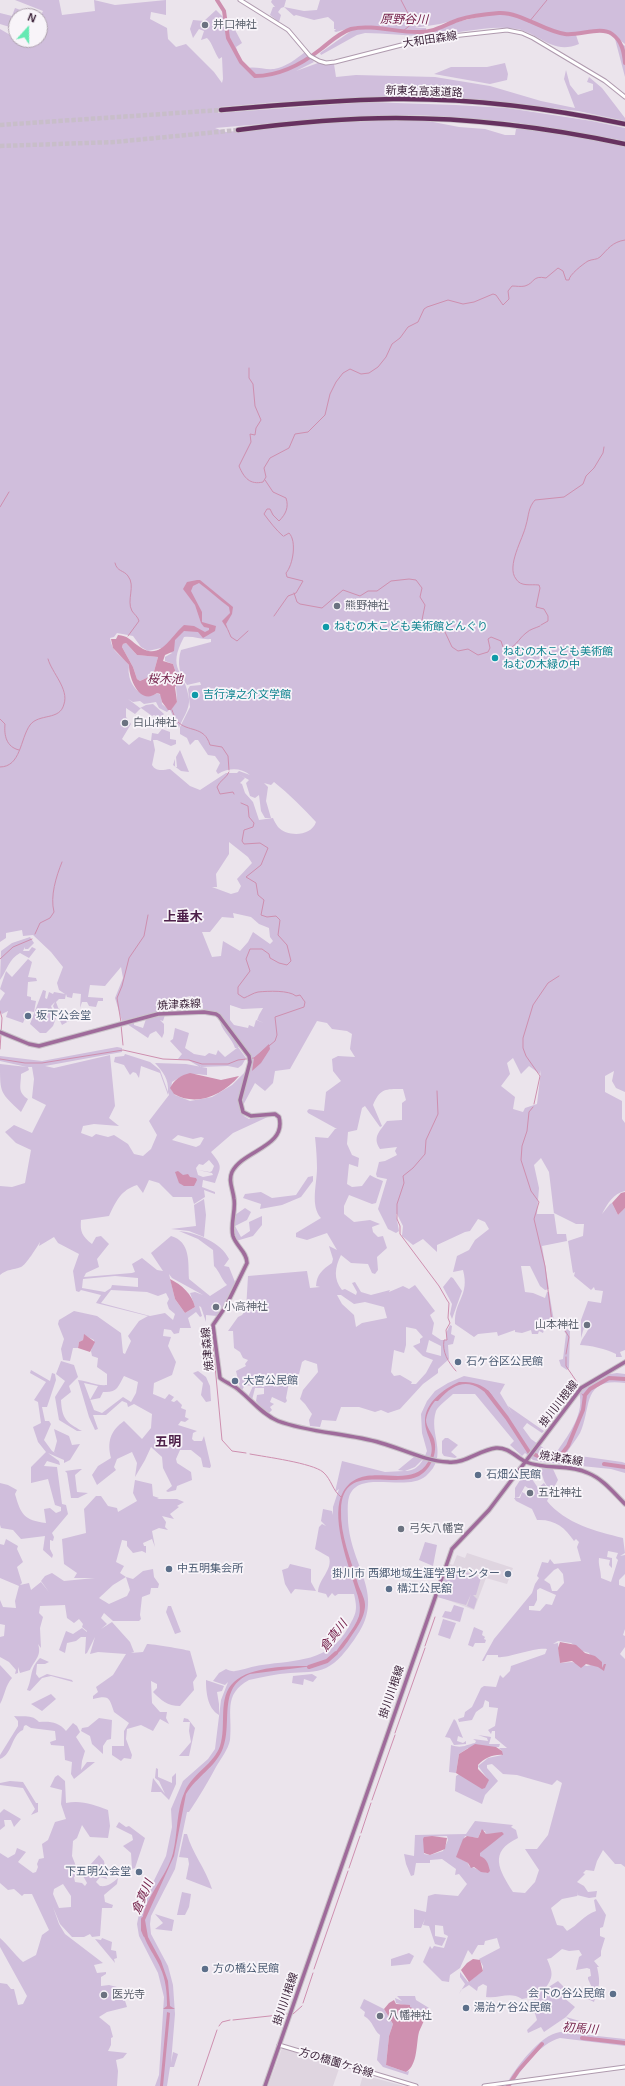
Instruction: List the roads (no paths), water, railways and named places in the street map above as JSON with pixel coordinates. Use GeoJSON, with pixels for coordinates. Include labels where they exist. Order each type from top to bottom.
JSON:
{"type":"FeatureCollection","features":[{"type":"Feature","properties":{"kind":"highway","name":"新東名高速道路"},"geometry":{"type":"LineString","coordinates":[[221,110],[343,101],[415,99],[505,105],[575,114],[625,124]]}},
{"type":"Feature","properties":{"kind":"highway"},"geometry":{"type":"LineString","coordinates":[[238,130],[344,119],[422,118],[482,122],[535,128],[625,144]]}},
{"type":"Feature","properties":{"kind":"main road","name":"大和田森線"},"geometry":{"type":"LineString","coordinates":[[240,0],[288,30],[316,60],[326,63],[335,62],[415,40],[507,30],[522,33],[533,38],[605,81],[625,97]]}},
{"type":"Feature","properties":{"kind":"main road","name":"焼津森線"},"geometry":{"type":"LineString","coordinates":[[1,1033],[29,1044],[42,1046],[151,1016],[174,1012],[216,1014],[232,1031],[249,1056],[250,1062],[240,1100],[241,1108],[248,1116],[275,1114],[279,1117],[280,1130],[275,1138],[236,1166],[231,1175],[234,1202],[232,1231],[236,1243],[244,1253],[247,1263],[226,1306],[213,1325],[219,1375],[224,1381],[239,1390],[268,1416],[277,1420],[379,1442],[426,1458],[437,1460],[456,1462],[490,1449],[500,1448],[509,1451],[525,1461],[539,1465],[576,1469],[589,1473],[601,1480],[625,1504]]}},
{"type":"Feature","properties":{"kind":"main road","name":"掛川川根線"},"geometry":{"type":"LineString","coordinates":[[265,2086],[449,1556],[459,1540],[489,1510],[580,1389],[625,1362]]}},
{"type":"Feature","properties":{"kind":"main road","name":"方の橋薗ケ谷線"},"geometry":{"type":"LineString","coordinates":[[279,2045],[416,2086]]}},
{"type":"Feature","properties":{"kind":"main road"},"geometry":{"type":"LineString","coordinates":[[484,2086],[625,2067]]}},
{"type":"Feature","properties":{"kind":"water","name":"桜木池"},"geometry":{"type":"Polygon","coordinates":[[[200,580],[233,607],[232,614],[226,624],[229,632],[222,621],[230,613],[229,607],[199,583],[193,586],[191,591],[202,612],[202,622],[216,626],[215,631],[203,638],[198,632],[184,631],[175,640],[174,651],[165,655],[163,661],[173,664],[179,682],[175,687],[177,702],[171,710],[168,710],[162,702],[160,694],[157,693],[151,696],[145,696],[141,694],[133,683],[129,665],[113,648],[111,639],[116,639],[118,635],[124,636],[145,650],[152,651],[164,647],[184,625],[194,626],[205,632],[209,630],[209,628],[204,627],[201,623],[195,605],[183,589],[187,582],[200,580]],[[126,643],[123,644],[122,647],[133,667],[137,679],[140,681],[153,675],[158,657],[137,655],[126,643]]]}},
{"type":"Feature","properties":{"kind":"water"},"geometry":{"type":"Polygon","coordinates":[[[269,1044],[270,1049],[261,1063],[252,1071],[254,1058],[269,1044]]]}},
{"type":"Feature","properties":{"kind":"water"},"geometry":{"type":"Polygon","coordinates":[[[190,1073],[221,1080],[239,1076],[225,1089],[209,1097],[192,1099],[183,1098],[174,1094],[170,1088],[176,1080],[190,1073]]]}},
{"type":"Feature","properties":{"kind":"water"},"geometry":{"type":"Polygon","coordinates":[[[178,1171],[183,1175],[188,1174],[190,1177],[196,1178],[197,1180],[194,1186],[184,1186],[179,1183],[175,1172],[178,1171]]]}},
{"type":"Feature","properties":{"kind":"water"},"geometry":{"type":"Polygon","coordinates":[[[625,1192],[625,1208],[618,1215],[612,1203],[621,1193],[625,1192]]]}},
{"type":"Feature","properties":{"kind":"water"},"geometry":{"type":"Polygon","coordinates":[[[170,1279],[186,1290],[192,1298],[195,1307],[185,1313],[175,1299],[170,1279]]]}},
{"type":"Feature","properties":{"kind":"water"},"geometry":{"type":"Polygon","coordinates":[[[84,1334],[95,1342],[90,1352],[78,1348],[79,1342],[83,1340],[84,1334]]]}},
{"type":"Feature","properties":{"kind":"water"},"geometry":{"type":"Polygon","coordinates":[[[459,1382],[471,1382],[481,1386],[490,1392],[496,1403],[489,1395],[474,1386],[467,1384],[453,1388],[438,1401],[435,1401],[427,1415],[426,1423],[434,1439],[435,1450],[430,1465],[423,1473],[419,1476],[408,1479],[359,1481],[350,1486],[344,1495],[341,1510],[342,1529],[349,1557],[364,1598],[365,1607],[362,1618],[344,1647],[333,1657],[354,1627],[360,1612],[359,1600],[344,1550],[339,1525],[339,1502],[343,1492],[352,1482],[362,1477],[374,1475],[410,1475],[420,1471],[428,1462],[432,1451],[425,1421],[428,1408],[436,1397],[459,1382]]]}},
{"type":"Feature","properties":{"kind":"water"},"geometry":{"type":"Polygon","coordinates":[[[560,1642],[576,1645],[585,1653],[595,1656],[602,1662],[602,1668],[604,1664],[606,1664],[604,1671],[598,1667],[586,1664],[581,1668],[572,1661],[560,1663],[558,1648],[560,1642]]]}},
{"type":"Feature","properties":{"kind":"water"},"geometry":{"type":"Polygon","coordinates":[[[313,1666],[250,1674],[240,1680],[233,1688],[230,1697],[226,1738],[220,1755],[186,1794],[174,1856],[145,1920],[148,1937],[161,1961],[168,1981],[170,2006],[175,2009],[163,2009],[167,2006],[165,1981],[160,1967],[148,1946],[142,1929],[142,1923],[147,1904],[166,1870],[173,1853],[180,1806],[185,1791],[193,1779],[213,1758],[220,1746],[223,1730],[224,1704],[229,1688],[241,1677],[260,1670],[282,1667],[313,1666]]]}},
{"type":"Feature","properties":{"kind":"water"},"geometry":{"type":"Polygon","coordinates":[[[475,1744],[496,1747],[502,1751],[503,1755],[489,1757],[478,1765],[478,1769],[489,1780],[485,1788],[482,1789],[456,1773],[459,1754],[475,1744]]]}},
{"type":"Feature","properties":{"kind":"water"},"geometry":{"type":"Polygon","coordinates":[[[482,1829],[486,1834],[502,1832],[504,1834],[480,1853],[480,1856],[486,1860],[488,1864],[490,1871],[488,1873],[481,1872],[474,1867],[471,1868],[468,1863],[456,1857],[463,1839],[467,1836],[478,1838],[482,1829]]]}},
{"type":"Feature","properties":{"kind":"water"},"geometry":{"type":"Polygon","coordinates":[[[432,1836],[447,1838],[445,1849],[430,1855],[424,1853],[423,1839],[424,1837],[432,1836]]]}},
{"type":"Feature","properties":{"kind":"water"},"geometry":{"type":"Polygon","coordinates":[[[473,1959],[480,1960],[483,1971],[469,1982],[461,1970],[473,1959]]]}},
{"type":"Feature","properties":{"kind":"water"},"geometry":{"type":"Polygon","coordinates":[[[394,2000],[396,2004],[410,2005],[410,2007],[421,2012],[426,2008],[425,2017],[419,2032],[415,2059],[410,2069],[406,2072],[386,2065],[389,2036],[393,2024],[384,2009],[394,2000]]]}},
{"type":"Feature","properties":{"kind":"water"},"geometry":{"type":"Polygon","coordinates":[[[167,2012],[170,2013],[163,2086],[160,2086],[167,2012]]]}},
{"type":"Feature","properties":{"kind":"waterway","name":"原野谷川"},"geometry":{"type":"LineString","coordinates":[[217,0],[224,11],[228,38],[241,62],[255,76],[273,74],[290,68],[314,54],[339,35],[351,29],[376,28],[425,32],[478,15],[499,13],[516,15],[548,29],[565,34],[596,31],[607,32],[612,34],[620,43],[625,63]]}},
{"type":"Feature","properties":{"kind":"waterway"},"geometry":{"type":"LineString","coordinates":[[401,0],[413,23],[403,31]]}},
{"type":"Feature","properties":{"kind":"waterway"},"geometry":{"type":"LineString","coordinates":[[529,22],[547,0]]}},
{"type":"Feature","properties":{"kind":"waterway"},"geometry":{"type":"LineString","coordinates":[[249,368],[249,378],[253,384],[255,406],[261,420],[256,428],[255,435],[250,434],[251,442],[239,466],[248,480],[258,483],[263,482],[266,477],[264,468],[270,458],[289,448],[295,434],[308,432],[325,415],[330,394],[336,382],[343,373],[350,369],[361,374],[369,373],[378,367],[386,357],[392,344],[400,338],[408,327],[418,322],[424,309],[427,307],[448,300],[463,304],[474,302],[493,294],[496,295],[503,305],[509,299],[508,291],[512,286],[525,286],[536,278],[546,278],[558,268],[563,271],[566,280],[569,280],[586,262],[599,258],[613,244],[625,240]]}},
{"type":"Feature","properties":{"kind":"waterway"},"geometry":{"type":"LineString","coordinates":[[541,625],[548,621],[548,616],[544,609],[536,607],[540,588],[539,585],[526,585],[520,583],[513,574],[516,552],[530,509],[535,500],[564,497],[583,484],[586,476],[594,468],[603,453],[604,447]]}},
{"type":"Feature","properties":{"kind":"waterway"},"geometry":{"type":"LineString","coordinates":[[265,480],[273,492],[286,498],[286,510],[279,521],[270,509],[267,509],[264,514],[275,529],[283,536]]}},
{"type":"Feature","properties":{"kind":"waterway"},"geometry":{"type":"LineString","coordinates":[[0,507],[9,492]]}},
{"type":"Feature","properties":{"kind":"waterway"},"geometry":{"type":"LineString","coordinates":[[274,616],[288,596],[296,593],[303,581],[287,577],[286,573],[292,559],[293,542],[289,533],[284,536]]}},
{"type":"Feature","properties":{"kind":"waterway"},"geometry":{"type":"LineString","coordinates":[[115,563],[117,568],[126,574],[130,580],[130,607],[139,621],[128,636]]}},
{"type":"Feature","properties":{"kind":"waterway"},"geometry":{"type":"LineString","coordinates":[[294,593],[297,602],[300,604],[322,608],[343,590],[360,596],[368,591],[377,591],[391,581],[409,579],[416,580],[422,588],[420,597],[425,605],[422,620],[426,626],[437,632],[445,632],[452,647],[458,651],[468,649],[478,655],[488,652],[490,648],[488,639],[491,637],[501,641],[504,650],[514,645],[523,635],[540,626]]}},
{"type":"Feature","properties":{"kind":"waterway"},"geometry":{"type":"LineString","coordinates":[[228,630],[231,637],[237,641],[248,631]]}},
{"type":"Feature","properties":{"kind":"waterway"},"geometry":{"type":"LineString","coordinates":[[0,767],[7,766],[16,757],[27,731],[34,721],[54,715],[62,709],[65,698],[64,693],[48,659]]}},
{"type":"Feature","properties":{"kind":"waterway"},"geometry":{"type":"LineString","coordinates":[[172,710],[177,721],[181,725],[204,734],[210,745],[222,747],[228,756],[229,770]]}},
{"type":"Feature","properties":{"kind":"waterway"},"geometry":{"type":"LineString","coordinates":[[0,719],[5,724],[7,740],[11,746],[19,750]]}},
{"type":"Feature","properties":{"kind":"waterway"},"geometry":{"type":"LineString","coordinates":[[229,772],[217,787],[220,794],[233,792],[234,794]]}},
{"type":"Feature","properties":{"kind":"waterway"},"geometry":{"type":"LineString","coordinates":[[0,1059],[25,1063],[42,1063],[123,1050],[163,1059],[189,1060],[202,1064],[228,1064],[238,1060],[254,1058],[275,1041],[277,1035],[275,1017],[304,1007],[305,1002],[300,995],[296,996],[284,992],[258,992],[244,998],[238,994],[238,987],[250,971],[246,959],[250,949],[262,949],[269,954],[270,958],[279,963],[287,965],[291,961],[287,945],[278,935],[280,920],[276,916],[267,917],[261,915],[264,900],[258,895],[256,883],[246,877],[261,865],[268,848],[260,843],[244,844],[242,841],[244,830],[253,827],[254,823],[249,817],[248,806],[241,803]]}},
{"type":"Feature","properties":{"kind":"waterway"},"geometry":{"type":"LineString","coordinates":[[35,934],[40,923],[50,918],[54,912],[53,893],[62,862]]}},
{"type":"Feature","properties":{"kind":"waterway"},"geometry":{"type":"LineString","coordinates":[[121,1022],[117,998],[122,986],[129,958],[144,936],[148,915]]}},
{"type":"Feature","properties":{"kind":"waterway"},"geometry":{"type":"LineString","coordinates":[[0,959],[13,947],[32,939]]}},
{"type":"Feature","properties":{"kind":"waterway"},"geometry":{"type":"LineString","coordinates":[[534,1104],[540,1076],[526,1056],[523,1048],[523,1038],[533,1005],[548,983],[559,976]]}},
{"type":"Feature","properties":{"kind":"waterway"},"geometry":{"type":"LineString","coordinates":[[0,1011],[2,1018],[0,1049]]}},
{"type":"Feature","properties":{"kind":"waterway"},"geometry":{"type":"LineString","coordinates":[[121,1025],[123,1045]]}},
{"type":"Feature","properties":{"kind":"waterway"},"geometry":{"type":"LineString","coordinates":[[437,1091],[438,1114],[426,1140],[425,1154],[413,1168],[403,1176],[404,1183],[397,1204],[397,1219],[400,1226],[400,1234],[439,1286],[449,1303],[448,1318],[450,1323],[446,1330],[447,1340],[444,1340],[444,1349],[450,1364],[456,1371]]}},
{"type":"Feature","properties":{"kind":"waterway"},"geometry":{"type":"LineString","coordinates":[[533,1107],[529,1112],[527,1131],[522,1146],[521,1160],[531,1191],[539,1202],[534,1219],[545,1266],[552,1322]]}},
{"type":"Feature","properties":{"kind":"waterway"},"geometry":{"type":"LineString","coordinates":[[555,1322],[561,1324],[569,1337],[566,1354]]}},
{"type":"Feature","properties":{"kind":"waterway"},"geometry":{"type":"LineString","coordinates":[[212,1334],[222,1440],[232,1451],[246,1453]]}},
{"type":"Feature","properties":{"kind":"waterway"},"geometry":{"type":"LineString","coordinates":[[566,1357],[566,1366],[579,1385]]}},
{"type":"Feature","properties":{"kind":"waterway"},"geometry":{"type":"LineString","coordinates":[[552,1458],[561,1455],[568,1446],[583,1410],[585,1395],[590,1389],[609,1378],[625,1379]]}},
{"type":"Feature","properties":{"kind":"waterway","name":"倉真川"},"geometry":{"type":"LineString","coordinates":[[487,1392],[507,1418],[529,1452],[540,1457],[577,1461]]}},
{"type":"Feature","properties":{"kind":"waterway"},"geometry":{"type":"LineString","coordinates":[[582,1394],[585,1398]]}},
{"type":"Feature","properties":{"kind":"waterway"},"geometry":{"type":"LineString","coordinates":[[250,1454],[299,1463],[317,1469],[326,1475],[341,1497]]}},
{"type":"Feature","properties":{"kind":"waterway","name":"倉真川"},"geometry":{"type":"LineString","coordinates":[[604,1464],[625,1467]]}},
{"type":"Feature","properties":{"kind":"waterway"},"geometry":{"type":"LineString","coordinates":[[425,1646],[435,1617]]}},
{"type":"Feature","properties":{"kind":"waterway"},"geometry":{"type":"LineString","coordinates":[[395,1733],[425,1648]]}},
{"type":"Feature","properties":{"kind":"waterway","name":"倉真川"},"geometry":{"type":"LineString","coordinates":[[309,1667],[327,1661],[336,1653]]}},
{"type":"Feature","properties":{"kind":"waterway"},"geometry":{"type":"LineString","coordinates":[[372,1800],[395,1735]]}},
{"type":"Feature","properties":{"kind":"waterway"},"geometry":{"type":"LineString","coordinates":[[361,1833],[371,1803]]}},
{"type":"Feature","properties":{"kind":"waterway"},"geometry":{"type":"LineString","coordinates":[[349,1868],[360,1836]]}},
{"type":"Feature","properties":{"kind":"waterway"},"geometry":{"type":"LineString","coordinates":[[314,1969],[348,1871]]}},
{"type":"Feature","properties":{"kind":"waterway","name":"倉真川"},"geometry":{"type":"LineString","coordinates":[[143,1919],[143,1930],[145,1935]]}},
{"type":"Feature","properties":{"kind":"waterway"},"geometry":{"type":"LineString","coordinates":[[303,2003],[313,1973]]}},
{"type":"Feature","properties":{"kind":"waterway"},"geometry":{"type":"LineString","coordinates":[[293,2014],[302,2006]]}},
{"type":"Feature","properties":{"kind":"waterway"},"geometry":{"type":"LineString","coordinates":[[233,2020],[288,2014]]}},
{"type":"Feature","properties":{"kind":"waterway"},"geometry":{"type":"LineString","coordinates":[[219,2026],[222,2022],[230,2020]]}},
{"type":"Feature","properties":{"kind":"waterway"},"geometry":{"type":"LineString","coordinates":[[198,2086],[217,2030]]}},
{"type":"Feature","properties":{"kind":"waterway","name":"初馬川"},"geometry":{"type":"LineString","coordinates":[[582,2038],[625,2043]]}},
{"type":"Feature","properties":{"kind":"waterway","name":"初馬川"},"geometry":{"type":"LineString","coordinates":[[508,2086],[518,2071],[542,2044]]}},
{"type":"Feature","properties":{"kind":"tunnel"},"geometry":{"type":"LineString","coordinates":[[0,125],[221,110]]}},
{"type":"Feature","properties":{"kind":"tunnel"},"geometry":{"type":"LineString","coordinates":[[0,146],[115,142],[238,130]]}},
{"type":"Feature","properties":{"kind":"place","name":"井口神社"},"geometry":{"type":"Point","coordinates":[205,25]}},
{"type":"Feature","properties":{"kind":"place","name":"熊野神社"},"geometry":{"type":"Point","coordinates":[337,606]}},
{"type":"Feature","properties":{"kind":"place","name":"ねむの木こども美術館どんぐり"},"geometry":{"type":"Point","coordinates":[326,627]}},
{"type":"Feature","properties":{"kind":"place","name":"ねむの木こども美術館 ねむの木緑の中"},"geometry":{"type":"Point","coordinates":[495,658]}},
{"type":"Feature","properties":{"kind":"place","name":"吉行淳之介文学館"},"geometry":{"type":"Point","coordinates":[195,695]}},
{"type":"Feature","properties":{"kind":"place","name":"白山神社"},"geometry":{"type":"Point","coordinates":[125,723]}},
{"type":"Feature","properties":{"kind":"place","name":"坂下公会堂"},"geometry":{"type":"Point","coordinates":[28,1016]}},
{"type":"Feature","properties":{"kind":"place","name":"小高神社"},"geometry":{"type":"Point","coordinates":[216,1307]}},
{"type":"Feature","properties":{"kind":"place","name":"山本神社"},"geometry":{"type":"Point","coordinates":[587,1325]}},
{"type":"Feature","properties":{"kind":"place","name":"石ケ谷区公民館"},"geometry":{"type":"Point","coordinates":[458,1362]}},
{"type":"Feature","properties":{"kind":"place","name":"大宮公民館"},"geometry":{"type":"Point","coordinates":[235,1381]}},
{"type":"Feature","properties":{"kind":"place","name":"石畑公民館"},"geometry":{"type":"Point","coordinates":[478,1475]}},
{"type":"Feature","properties":{"kind":"place","name":"五社神社"},"geometry":{"type":"Point","coordinates":[530,1493]}},
{"type":"Feature","properties":{"kind":"place","name":"弓矢八幡宮"},"geometry":{"type":"Point","coordinates":[401,1529]}},
{"type":"Feature","properties":{"kind":"place","name":"中五明集会所"},"geometry":{"type":"Point","coordinates":[169,1569]}},
{"type":"Feature","properties":{"kind":"place","name":"掛川市 西郷地域生涯学習センター"},"geometry":{"type":"Point","coordinates":[508,1574]}},
{"type":"Feature","properties":{"kind":"place","name":"構江公民舘"},"geometry":{"type":"Point","coordinates":[389,1589]}},
{"type":"Feature","properties":{"kind":"place","name":"下五明公会堂"},"geometry":{"type":"Point","coordinates":[139,1872]}},
{"type":"Feature","properties":{"kind":"place","name":"方の橋公民館"},"geometry":{"type":"Point","coordinates":[205,1969]}},
{"type":"Feature","properties":{"kind":"place","name":"会下の谷公民館"},"geometry":{"type":"Point","coordinates":[613,1994]}},
{"type":"Feature","properties":{"kind":"place","name":"医光寺"},"geometry":{"type":"Point","coordinates":[104,1995]}},
{"type":"Feature","properties":{"kind":"place","name":"湯治ケ谷公民館"},"geometry":{"type":"Point","coordinates":[466,2008]}},
{"type":"Feature","properties":{"kind":"place","name":"八幡神社"},"geometry":{"type":"Point","coordinates":[380,2016]}},
{"type":"Feature","properties":{"kind":"district","name":"上垂木"},"geometry":{"type":"Point","coordinates":[183,917]}},
{"type":"Feature","properties":{"kind":"district","name":"五明"},"geometry":{"type":"Point","coordinates":[168,1442]}}]}
